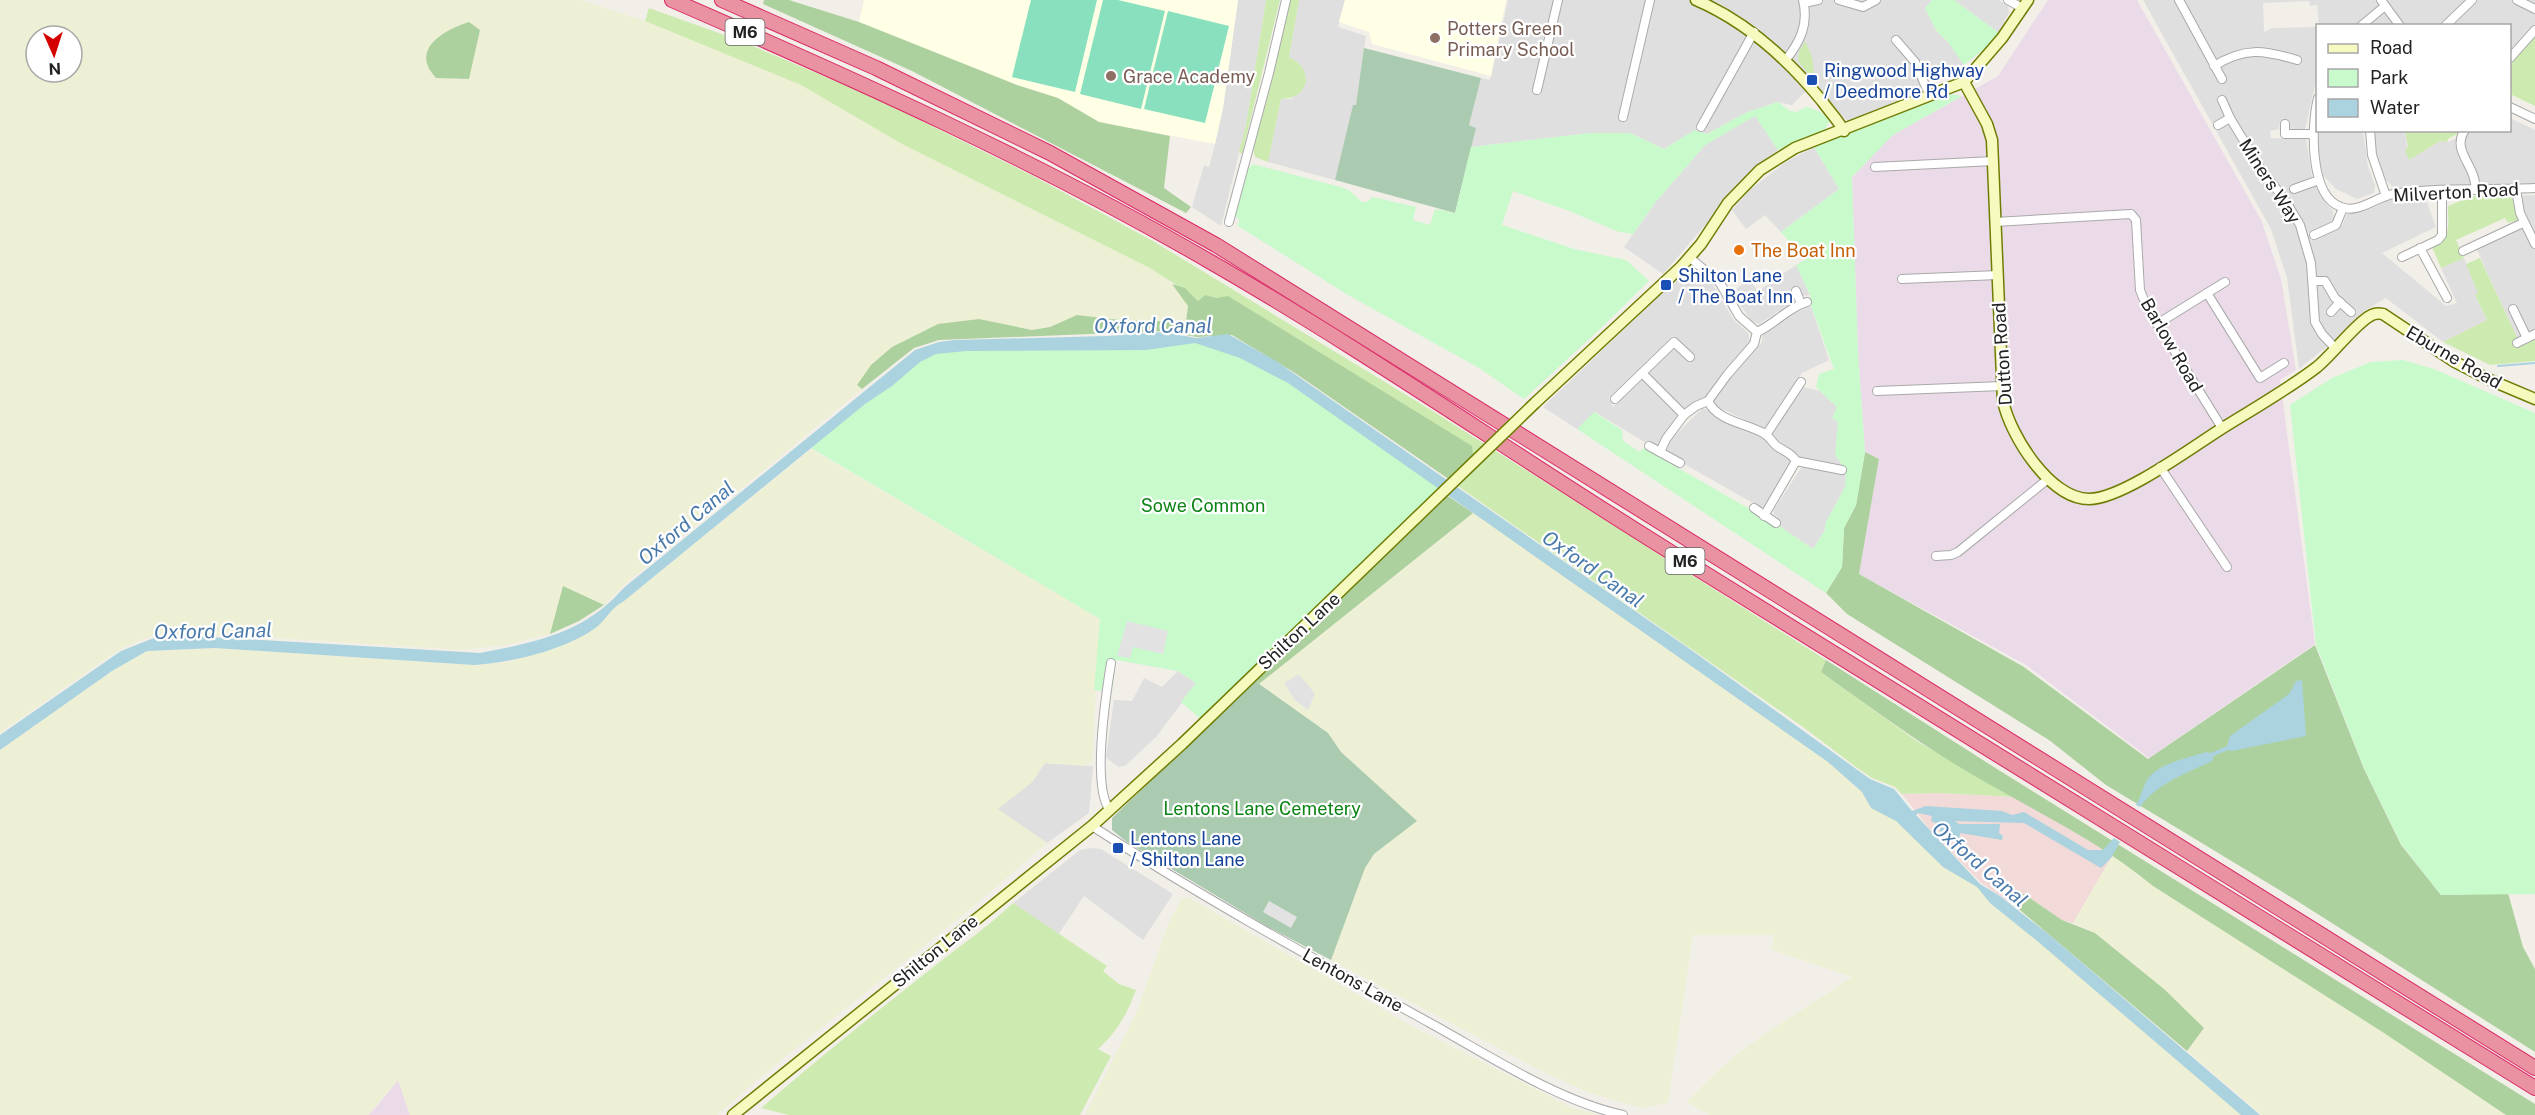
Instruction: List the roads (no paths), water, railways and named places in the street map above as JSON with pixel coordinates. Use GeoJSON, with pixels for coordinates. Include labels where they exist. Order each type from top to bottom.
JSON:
{"type":"FeatureCollection","features":[{"type":"Feature","properties":{"kind":"highway","name":"M6"},"geometry":{"type":"LineString","coordinates":[[672,0],[868,86],[1041,171],[1208,260],[1380,366],[1591,502],[2535,1088]]}},
{"type":"Feature","properties":{"kind":"highway","name":"M6"},"geometry":{"type":"LineString","coordinates":[[722,0],[876,68],[1050,153],[1216,246],[2535,1068]]}},
{"type":"Feature","properties":{"kind":"street"},"geometry":{"type":"LineString","coordinates":[[1228,222],[1269,73],[1286,0]]}},
{"type":"Feature","properties":{"kind":"street"},"geometry":{"type":"LineString","coordinates":[[1537,90],[1558,0]]}},
{"type":"Feature","properties":{"kind":"street"},"geometry":{"type":"LineString","coordinates":[[1623,117],[1650,0]]}},
{"type":"Feature","properties":{"kind":"street"},"geometry":{"type":"LineString","coordinates":[[1696,0],[1754,32],[1810,87],[1844,131]]}},
{"type":"Feature","properties":{"kind":"street"},"geometry":{"type":"LineString","coordinates":[[1785,61],[1803,34],[1804,1],[1818,0]]}},
{"type":"Feature","properties":{"kind":"street"},"geometry":{"type":"LineString","coordinates":[[1839,0],[1863,7],[1876,0]]}},
{"type":"Feature","properties":{"kind":"street"},"geometry":{"type":"LineString","coordinates":[[1964,82],[2002,38],[2025,4],[2008,0]]}},
{"type":"Feature","properties":{"kind":"street"},"geometry":{"type":"LineString","coordinates":[[2179,0],[2222,79]]}},
{"type":"Feature","properties":{"kind":"street"},"geometry":{"type":"LineString","coordinates":[[2447,24],[2472,0]]}},
{"type":"Feature","properties":{"kind":"street"},"geometry":{"type":"LineString","coordinates":[[2517,0],[2535,9]]}},
{"type":"Feature","properties":{"kind":"street"},"geometry":{"type":"LineString","coordinates":[[2363,24],[2383,3],[2399,24]]}},
{"type":"Feature","properties":{"kind":"street"},"geometry":{"type":"LineString","coordinates":[[2511,57],[2535,30]]}},
{"type":"Feature","properties":{"kind":"street"},"geometry":{"type":"LineString","coordinates":[[1701,127],[1754,32]]}},
{"type":"Feature","properties":{"kind":"street"},"geometry":{"type":"LineString","coordinates":[[1896,40],[1916,63],[1929,94]]}},
{"type":"Feature","properties":{"kind":"street"},"geometry":{"type":"LineString","coordinates":[[2214,66],[2236,54],[2248,51],[2275,53],[2297,60]]}},
{"type":"Feature","properties":{"kind":"street","name":"Shilton Lane"},"geometry":{"type":"LineString","coordinates":[[733,1115],[1092,826],[1182,744],[1689,257],[1728,203],[1760,170],[1795,148],[1844,131],[1929,94],[1964,82]]}},
{"type":"Feature","properties":{"kind":"street","name":"Dutton Road"},"geometry":{"type":"LineString","coordinates":[[1964,82],[1988,124],[1993,161],[2003,401],[2009,420],[2025,448],[2048,479],[2069,494],[2088,499],[2110,494],[2160,467],[2287,388],[2336,349],[2364,320],[2376,313]]}},
{"type":"Feature","properties":{"kind":"street","name":"Miners Way"},"geometry":{"type":"LineString","coordinates":[[2222,100],[2230,118],[2261,169],[2294,212],[2306,241],[2313,281],[2315,322],[2322,334],[2336,349]]}},
{"type":"Feature","properties":{"kind":"street"},"geometry":{"type":"LineString","coordinates":[[2511,107],[2535,119]]}},
{"type":"Feature","properties":{"kind":"street"},"geometry":{"type":"LineString","coordinates":[[2314,236],[2336,225],[2343,208],[2330,201],[2319,180],[2313,134],[2316,112]]}},
{"type":"Feature","properties":{"kind":"street","name":"Miners Way"},"geometry":{"type":"LineString","coordinates":[[2218,125],[2230,118]]}},
{"type":"Feature","properties":{"kind":"street"},"geometry":{"type":"LineString","coordinates":[[2285,124],[2285,134],[2313,134]]}},
{"type":"Feature","properties":{"kind":"street"},"geometry":{"type":"LineString","coordinates":[[2370,132],[2372,155],[2386,196]]}},
{"type":"Feature","properties":{"kind":"street"},"geometry":{"type":"LineString","coordinates":[[2464,132],[2458,147],[2475,176],[2475,190]]}},
{"type":"Feature","properties":{"kind":"street"},"geometry":{"type":"LineString","coordinates":[[1875,167],[1993,161]]}},
{"type":"Feature","properties":{"kind":"street"},"geometry":{"type":"LineString","coordinates":[[2294,189],[2319,180]]}},
{"type":"Feature","properties":{"kind":"street","name":"Milverton Road"},"geometry":{"type":"LineString","coordinates":[[2343,208],[2357,207],[2386,196],[2442,191],[2535,188]]}},
{"type":"Feature","properties":{"kind":"street"},"geometry":{"type":"LineString","coordinates":[[2516,189],[2517,203],[2523,223],[2535,244]]}},
{"type":"Feature","properties":{"kind":"street"},"geometry":{"type":"LineString","coordinates":[[2402,257],[2438,240],[2442,235],[2442,191]]}},
{"type":"Feature","properties":{"kind":"street","name":"Barlow Road"},"geometry":{"type":"LineString","coordinates":[[1995,222],[2131,214],[2136,220],[2140,290],[2146,305],[2222,428]]}},
{"type":"Feature","properties":{"kind":"street"},"geometry":{"type":"LineString","coordinates":[[2463,251],[2523,223]]}},
{"type":"Feature","properties":{"kind":"street"},"geometry":{"type":"LineString","coordinates":[[2420,248],[2447,298]]}},
{"type":"Feature","properties":{"kind":"street"},"geometry":{"type":"LineString","coordinates":[[1689,257],[1720,283],[1739,316],[1757,332]]}},
{"type":"Feature","properties":{"kind":"street"},"geometry":{"type":"LineString","coordinates":[[1902,279],[1998,275]]}},
{"type":"Feature","properties":{"kind":"street"},"geometry":{"type":"LineString","coordinates":[[2313,281],[2325,281],[2350,312]]}},
{"type":"Feature","properties":{"kind":"street"},"geometry":{"type":"LineString","coordinates":[[2157,324],[2225,282]]}},
{"type":"Feature","properties":{"kind":"street"},"geometry":{"type":"LineString","coordinates":[[1757,332],[1766,328],[1785,312],[1804,303],[1796,291]]}},
{"type":"Feature","properties":{"kind":"street"},"geometry":{"type":"LineString","coordinates":[[2207,293],[2260,378],[2284,363]]}},
{"type":"Feature","properties":{"kind":"street"},"geometry":{"type":"LineString","coordinates":[[2331,312],[2340,302]]}},
{"type":"Feature","properties":{"kind":"street"},"geometry":{"type":"LineString","coordinates":[[2513,309],[2531,336],[2517,343]]}},
{"type":"Feature","properties":{"kind":"street","name":"Eburne Road"},"geometry":{"type":"LineString","coordinates":[[2376,313],[2383,314],[2422,342],[2464,366],[2535,399]]}},
{"type":"Feature","properties":{"kind":"street"},"geometry":{"type":"LineString","coordinates":[[1660,452],[1666,439],[1684,415],[1708,401],[1756,341],[1757,332]]}},
{"type":"Feature","properties":{"kind":"street"},"geometry":{"type":"LineString","coordinates":[[1615,399],[1674,342],[1690,357]]}},
{"type":"Feature","properties":{"kind":"street"},"geometry":{"type":"LineString","coordinates":[[1642,373],[1684,415]]}},
{"type":"Feature","properties":{"kind":"street"},"geometry":{"type":"LineString","coordinates":[[1766,435],[1801,382]]}},
{"type":"Feature","properties":{"kind":"street"},"geometry":{"type":"LineString","coordinates":[[1877,391],[2002,386]]}},
{"type":"Feature","properties":{"kind":"street"},"geometry":{"type":"LineString","coordinates":[[1708,401],[1724,416],[1766,435],[1772,443],[1790,454],[1796,462],[1842,470]]}},
{"type":"Feature","properties":{"kind":"street"},"geometry":{"type":"LineString","coordinates":[[1649,446],[1680,463]]}},
{"type":"Feature","properties":{"kind":"street"},"geometry":{"type":"LineString","coordinates":[[1764,516],[1796,462]]}},
{"type":"Feature","properties":{"kind":"street"},"geometry":{"type":"LineString","coordinates":[[2160,467],[2227,567]]}},
{"type":"Feature","properties":{"kind":"street"},"geometry":{"type":"LineString","coordinates":[[1936,556],[1958,552],[2048,479]]}},
{"type":"Feature","properties":{"kind":"street"},"geometry":{"type":"LineString","coordinates":[[1754,508],[1776,523]]}},
{"type":"Feature","properties":{"kind":"street"},"geometry":{"type":"LineString","coordinates":[[1109,809],[1102,796],[1101,784],[1102,738],[1111,663]]}},
{"type":"Feature","properties":{"kind":"street","name":"Lentons Lane"},"geometry":{"type":"LineString","coordinates":[[1092,826],[1182,885],[1555,1091],[1609,1112],[1623,1115]]}},
{"type":"Feature","properties":{"kind":"water"},"geometry":{"type":"Polygon","coordinates":[[[1163,332],[1196,338],[1228,334],[1276,361],[1694,652],[1870,779],[1894,789],[1912,811],[1926,806],[2002,811],[2012,815],[2024,812],[2088,850],[2103,850],[2114,838],[2120,842],[2111,858],[2101,868],[2024,823],[1955,821],[1959,824],[2000,824],[1999,833],[2003,836],[2002,840],[1960,833],[1959,842],[1954,842],[1940,831],[1940,825],[1931,821],[1932,816],[1918,813],[1916,815],[1980,884],[2000,896],[2053,938],[2260,1115],[2241,1115],[1990,903],[1977,887],[1943,867],[1896,821],[1871,808],[1862,792],[1828,762],[1288,383],[1240,358],[1195,343],[1146,350],[966,351],[936,354],[920,362],[892,386],[865,404],[615,607],[594,629],[552,649],[520,658],[474,665],[215,648],[147,651],[112,671],[0,750],[0,735],[121,651],[154,638],[193,636],[480,653],[549,636],[581,623],[596,613],[915,350],[939,342],[955,340],[1106,336],[1163,332]]]}},
{"type":"Feature","properties":{"kind":"water"},"geometry":{"type":"Polygon","coordinates":[[[2302,680],[2306,736],[2228,750],[2214,756],[2212,761],[2163,786],[2140,807],[2136,805],[2146,782],[2157,770],[2172,762],[2206,752],[2211,753],[2227,746],[2230,736],[2289,694],[2296,681],[2302,680]]]}},
{"type":"Feature","properties":{"kind":"waterway"},"geometry":{"type":"LineString","coordinates":[[2498,366],[2535,363]]}},
{"type":"Feature","properties":{"kind":"place","name":"Potters Green Primary School"},"geometry":{"type":"Point","coordinates":[1435,38]}},
{"type":"Feature","properties":{"kind":"place","name":"Grace Academy"},"geometry":{"type":"Point","coordinates":[1111,76]}},
{"type":"Feature","properties":{"kind":"place","name":"Ringwood Highway / Deedmore Rd"},"geometry":{"type":"Point","coordinates":[1812,80]}},
{"type":"Feature","properties":{"kind":"place","name":"The Boat Inn"},"geometry":{"type":"Point","coordinates":[1739,250]}},
{"type":"Feature","properties":{"kind":"place","name":"Shilton Lane / The Boat Inn"},"geometry":{"type":"Point","coordinates":[1666,285]}},
{"type":"Feature","properties":{"kind":"place","name":"Lentons Lane / Shilton Lane"},"geometry":{"type":"Point","coordinates":[1118,848]}},
{"type":"Feature","properties":{"kind":"water label","name":"Oxford Canal"},"geometry":{"type":"Point","coordinates":[1153,326]}},
{"type":"Feature","properties":{"kind":"water label","name":"Oxford Canal"},"geometry":{"type":"Point","coordinates":[686,523]}},
{"type":"Feature","properties":{"kind":"water label","name":"Oxford Canal"},"geometry":{"type":"Point","coordinates":[1593,569]}},
{"type":"Feature","properties":{"kind":"water label","name":"Oxford Canal"},"geometry":{"type":"Point","coordinates":[213,631]}},
{"type":"Feature","properties":{"kind":"water label","name":"Oxford Canal"},"geometry":{"type":"Point","coordinates":[1980,864]}},
{"type":"Feature","properties":{"kind":"park label","name":"Sowe Common"},"geometry":{"type":"Point","coordinates":[1203,505]}},
{"type":"Feature","properties":{"kind":"park label","name":"Lentons Lane Cemetery"},"geometry":{"type":"Point","coordinates":[1262,808]}}]}
